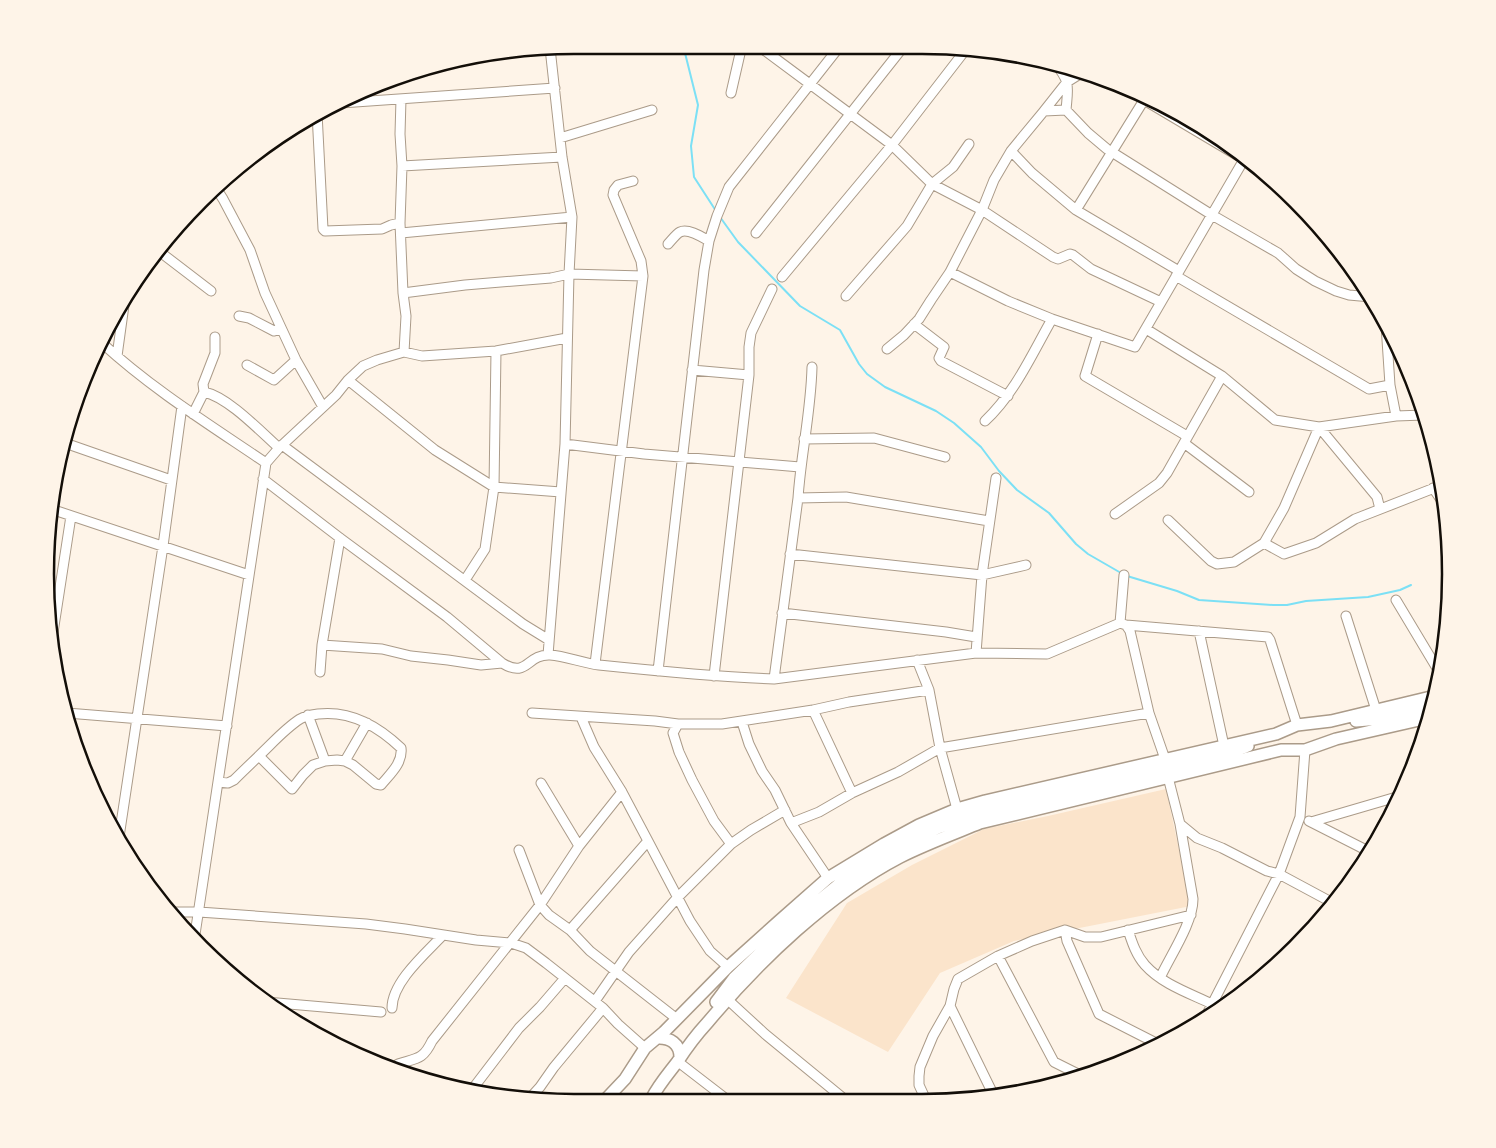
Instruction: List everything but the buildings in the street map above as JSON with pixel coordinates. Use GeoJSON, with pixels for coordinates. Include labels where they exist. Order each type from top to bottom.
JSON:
{"type":"FeatureCollection","features":[{"type":"Feature","properties":{"kind":"main road"},"geometry":{"type":"LineString","coordinates":[[1336,738],[1346,730],[1369,725],[1377,714],[1427,698]]}},
{"type":"Feature","properties":{"kind":"main road"},"geometry":{"type":"LineString","coordinates":[[681,1056],[693,1031],[734,978],[789,925],[838,885],[902,844],[940,826],[998,807],[1226,750],[1276,734],[1294,726],[1425,707]]}},
{"type":"Feature","properties":{"kind":"main road"},"geometry":{"type":"LineString","coordinates":[[656,1094],[681,1056],[728,999],[772,954],[819,911],[857,883],[898,858],[939,838],[980,824],[1287,750],[1310,748],[1336,738],[1422,719]]}},
{"type":"Feature","properties":{"kind":"main road"},"geometry":{"type":"LineString","coordinates":[[1310,724],[1316,729],[1318,735],[1310,748]]}},
{"type":"Feature","properties":{"kind":"main road"},"geometry":{"type":"LineString","coordinates":[[1287,750],[1287,733],[1294,726]]}},
{"type":"Feature","properties":{"kind":"main road"},"geometry":{"type":"LineString","coordinates":[[618,1093],[645,1048],[661,1035],[728,967],[778,922],[828,878],[919,825],[957,809],[993,799],[1166,759],[1226,750],[1243,754],[1273,748],[1287,750]]}},
{"type":"Feature","properties":{"kind":"main road"},"geometry":{"type":"LineString","coordinates":[[661,1035],[677,1028],[721,985],[734,978]]}},
{"type":"Feature","properties":{"kind":"main road"},"geometry":{"type":"LineString","coordinates":[[661,1035],[678,1046],[681,1056]]}},
{"type":"Feature","properties":{"kind":"street"},"geometry":{"type":"LineString","coordinates":[[731,93],[740,54]]}},
{"type":"Feature","properties":{"kind":"street"},"geometry":{"type":"LineString","coordinates":[[769,54],[892,145],[932,184],[982,210],[1058,259],[1070,254],[1073,255],[1091,268],[1161,302]]}},
{"type":"Feature","properties":{"kind":"street"},"geometry":{"type":"LineString","coordinates":[[658,671],[692,370],[709,241],[729,187],[834,54]]}},
{"type":"Feature","properties":{"kind":"street"},"geometry":{"type":"LineString","coordinates":[[756,233],[898,54]]}},
{"type":"Feature","properties":{"kind":"street"},"geometry":{"type":"LineString","coordinates":[[548,655],[565,444],[572,217],[562,157],[551,55]]}},
{"type":"Feature","properties":{"kind":"street"},"geometry":{"type":"LineString","coordinates":[[782,277],[892,145],[961,55]]}},
{"type":"Feature","properties":{"kind":"street"},"geometry":{"type":"LineString","coordinates":[[1063,73],[1068,82],[1066,110],[1088,133],[1112,152],[1212,215],[1278,253],[1296,269],[1315,281],[1336,291],[1362,296]]}},
{"type":"Feature","properties":{"kind":"street"},"geometry":{"type":"LineString","coordinates":[[887,349],[914,324],[950,272],[982,210],[994,180],[1011,151],[1068,82],[1076,77]]}},
{"type":"Feature","properties":{"kind":"street"},"geometry":{"type":"LineString","coordinates":[[355,102],[555,88]]}},
{"type":"Feature","properties":{"kind":"street"},"geometry":{"type":"LineString","coordinates":[[401,99],[400,134],[402,166],[400,223],[403,293],[406,316],[404,352]]}},
{"type":"Feature","properties":{"kind":"street"},"geometry":{"type":"LineString","coordinates":[[1076,210],[1112,152],[1139,101]]}},
{"type":"Feature","properties":{"kind":"street"},"geometry":{"type":"LineString","coordinates":[[560,138],[652,110]]}},
{"type":"Feature","properties":{"kind":"street"},"geometry":{"type":"LineString","coordinates":[[1044,111],[1066,110]]}},
{"type":"Feature","properties":{"kind":"street"},"geometry":{"type":"LineString","coordinates":[[317,121],[323,228],[325,231],[382,229],[400,223]]}},
{"type":"Feature","properties":{"kind":"street"},"geometry":{"type":"LineString","coordinates":[[846,296],[907,226],[932,184],[953,166],[969,144]]}},
{"type":"Feature","properties":{"kind":"street"},"geometry":{"type":"LineString","coordinates":[[1011,151],[1032,173],[1076,210],[1178,274],[1369,389],[1390,385]]}},
{"type":"Feature","properties":{"kind":"street"},"geometry":{"type":"LineString","coordinates":[[402,166],[562,157]]}},
{"type":"Feature","properties":{"kind":"street"},"geometry":{"type":"LineString","coordinates":[[950,272],[1008,301],[1052,319],[1135,347],[1242,163]]}},
{"type":"Feature","properties":{"kind":"street"},"geometry":{"type":"LineString","coordinates":[[596,664],[642,276],[642,261],[613,195],[618,185],[633,181]]}},
{"type":"Feature","properties":{"kind":"street"},"geometry":{"type":"LineString","coordinates":[[220,194],[250,250],[280,329],[323,407]]}},
{"type":"Feature","properties":{"kind":"street"},"geometry":{"type":"LineString","coordinates":[[401,233],[572,217]]}},
{"type":"Feature","properties":{"kind":"street"},"geometry":{"type":"LineString","coordinates":[[668,244],[680,232],[685,231],[709,241]]}},
{"type":"Feature","properties":{"kind":"street"},"geometry":{"type":"LineString","coordinates":[[163,254],[211,291]]}},
{"type":"Feature","properties":{"kind":"street"},"geometry":{"type":"LineString","coordinates":[[403,293],[465,284],[551,278],[569,274],[642,276]]}},
{"type":"Feature","properties":{"kind":"street"},"geometry":{"type":"LineString","coordinates":[[714,676],[749,375],[751,333],[772,289]]}},
{"type":"Feature","properties":{"kind":"street"},"geometry":{"type":"LineString","coordinates":[[117,356],[123,315]]}},
{"type":"Feature","properties":{"kind":"street"},"geometry":{"type":"LineString","coordinates":[[239,316],[250,318],[274,331],[280,329]]}},
{"type":"Feature","properties":{"kind":"street"},"geometry":{"type":"LineString","coordinates":[[985,421],[1008,396],[1052,319]]}},
{"type":"Feature","properties":{"kind":"street"},"geometry":{"type":"LineString","coordinates":[[914,324],[944,347],[939,358],[941,361],[1008,396]]}},
{"type":"Feature","properties":{"kind":"street"},"geometry":{"type":"LineString","coordinates":[[1146,329],[1222,376],[1275,420],[1319,426],[1396,416],[1418,415]]}},
{"type":"Feature","properties":{"kind":"street"},"geometry":{"type":"LineString","coordinates":[[1098,334],[1085,376],[1186,440],[1249,492]]}},
{"type":"Feature","properties":{"kind":"street"},"geometry":{"type":"LineString","coordinates":[[193,414],[204,392],[203,384],[215,353],[215,337]]}},
{"type":"Feature","properties":{"kind":"street"},"geometry":{"type":"LineString","coordinates":[[196,931],[266,463],[280,446],[336,395],[363,366],[404,352],[422,356],[496,351],[567,338]]}},
{"type":"Feature","properties":{"kind":"street"},"geometry":{"type":"LineString","coordinates":[[1387,340],[1390,385],[1396,416]]}},
{"type":"Feature","properties":{"kind":"street"},"geometry":{"type":"LineString","coordinates":[[106,346],[182,406],[266,463]]}},
{"type":"Feature","properties":{"kind":"street"},"geometry":{"type":"LineString","coordinates":[[465,580],[486,549],[494,487],[496,351]]}},
{"type":"Feature","properties":{"kind":"street"},"geometry":{"type":"LineString","coordinates":[[247,365],[274,380],[296,360]]}},
{"type":"Feature","properties":{"kind":"street"},"geometry":{"type":"LineString","coordinates":[[774,678],[811,394],[812,367]]}},
{"type":"Feature","properties":{"kind":"street"},"geometry":{"type":"LineString","coordinates":[[692,370],[749,375]]}},
{"type":"Feature","properties":{"kind":"street"},"geometry":{"type":"LineString","coordinates":[[1115,514],[1159,483],[1167,473],[1222,376]]}},
{"type":"Feature","properties":{"kind":"street"},"geometry":{"type":"LineString","coordinates":[[348,380],[435,450],[494,487],[561,492]]}},
{"type":"Feature","properties":{"kind":"street"},"geometry":{"type":"LineString","coordinates":[[204,392],[217,396],[280,446],[523,624],[549,640]]}},
{"type":"Feature","properties":{"kind":"street"},"geometry":{"type":"LineString","coordinates":[[120,829],[182,406]]}},
{"type":"Feature","properties":{"kind":"street"},"geometry":{"type":"LineString","coordinates":[[1319,426],[1377,497],[1380,509]]}},
{"type":"Feature","properties":{"kind":"street"},"geometry":{"type":"LineString","coordinates":[[1168,520],[1211,561],[1217,564],[1234,562],[1264,544],[1284,508],[1319,426]]}},
{"type":"Feature","properties":{"kind":"street"},"geometry":{"type":"LineString","coordinates":[[804,439],[874,438],[945,457]]}},
{"type":"Feature","properties":{"kind":"street"},"geometry":{"type":"LineString","coordinates":[[565,444],[682,458],[800,468]]}},
{"type":"Feature","properties":{"kind":"street"},"geometry":{"type":"LineString","coordinates":[[70,445],[171,480]]}},
{"type":"Feature","properties":{"kind":"street"},"geometry":{"type":"LineString","coordinates":[[976,653],[982,576],[996,478]]}},
{"type":"Feature","properties":{"kind":"street"},"geometry":{"type":"LineString","coordinates":[[263,479],[447,617],[509,668],[518,669],[524,667],[531,660],[548,655],[596,664],[658,671],[714,676],[774,678],[976,653],[1047,654],[1123,624],[1268,637],[1294,726]]}},
{"type":"Feature","properties":{"kind":"street"},"geometry":{"type":"LineString","coordinates":[[1264,544],[1284,554],[1316,544],[1355,519],[1433,488],[1435,491]]}},
{"type":"Feature","properties":{"kind":"street"},"geometry":{"type":"LineString","coordinates":[[798,498],[846,497],[989,521]]}},
{"type":"Feature","properties":{"kind":"street"},"geometry":{"type":"LineString","coordinates":[[58,511],[249,575]]}},
{"type":"Feature","properties":{"kind":"street"},"geometry":{"type":"LineString","coordinates":[[55,604],[71,516]]}},
{"type":"Feature","properties":{"kind":"street"},"geometry":{"type":"LineString","coordinates":[[320,672],[322,645],[340,538]]}},
{"type":"Feature","properties":{"kind":"street"},"geometry":{"type":"LineString","coordinates":[[790,554],[982,576],[1026,565]]}},
{"type":"Feature","properties":{"kind":"street"},"geometry":{"type":"LineString","coordinates":[[1124,575],[1123,624],[1130,631],[1149,713],[1166,759]]}},
{"type":"Feature","properties":{"kind":"street"},"geometry":{"type":"LineString","coordinates":[[1396,600],[1434,664]]}},
{"type":"Feature","properties":{"kind":"street"},"geometry":{"type":"LineString","coordinates":[[782,613],[976,637]]}},
{"type":"Feature","properties":{"kind":"street"},"geometry":{"type":"LineString","coordinates":[[1346,616],[1377,714]]}},
{"type":"Feature","properties":{"kind":"street"},"geometry":{"type":"LineString","coordinates":[[1200,631],[1226,750]]}},
{"type":"Feature","properties":{"kind":"street"},"geometry":{"type":"LineString","coordinates":[[322,645],[382,649],[411,656],[481,665],[502,663]]}},
{"type":"Feature","properties":{"kind":"street"},"geometry":{"type":"LineString","coordinates":[[917,660],[929,690],[940,748],[957,809]]}},
{"type":"Feature","properties":{"kind":"street"},"geometry":{"type":"LineString","coordinates":[[532,713],[696,725],[742,722],[849,702],[929,690]]}},
{"type":"Feature","properties":{"kind":"street"},"geometry":{"type":"LineString","coordinates":[[813,710],[852,793]]}},
{"type":"Feature","properties":{"kind":"street"},"geometry":{"type":"LineString","coordinates":[[72,713],[227,726]]}},
{"type":"Feature","properties":{"kind":"street"},"geometry":{"type":"LineString","coordinates":[[218,782],[228,783],[234,780],[284,731],[308,716],[327,713],[345,714],[387,734],[401,748],[399,763],[381,785],[378,785],[345,761],[325,761],[313,765],[292,789],[259,756]]}},
{"type":"Feature","properties":{"kind":"street"},"geometry":{"type":"LineString","coordinates":[[791,823],[819,812],[852,793],[898,772],[940,748],[1149,713]]}},
{"type":"Feature","properties":{"kind":"street"},"geometry":{"type":"LineString","coordinates":[[308,716],[325,761]]}},
{"type":"Feature","properties":{"kind":"street"},"geometry":{"type":"LineString","coordinates":[[581,717],[594,747],[622,792],[690,921],[710,951],[728,967]]}},
{"type":"Feature","properties":{"kind":"street"},"geometry":{"type":"LineString","coordinates":[[742,722],[749,744],[762,771],[791,823],[828,878]]}},
{"type":"Feature","properties":{"kind":"street"},"geometry":{"type":"LineString","coordinates":[[345,761],[367,723]]}},
{"type":"Feature","properties":{"kind":"street"},"geometry":{"type":"LineString","coordinates":[[678,724],[673,734],[679,752],[714,821],[731,844]]}},
{"type":"Feature","properties":{"kind":"street"},"geometry":{"type":"LineString","coordinates":[[1210,1007],[1279,874],[1300,817],[1310,748]]}},
{"type":"Feature","properties":{"kind":"street"},"geometry":{"type":"LineString","coordinates":[[1160,978],[1191,915],[1193,899],[1180,824],[1168,778]]}},
{"type":"Feature","properties":{"kind":"street"},"geometry":{"type":"LineString","coordinates":[[541,783],[579,846]]}},
{"type":"Feature","properties":{"kind":"street"},"geometry":{"type":"LineString","coordinates":[[398,1064],[424,1054],[432,1041],[540,905],[579,846],[622,792]]}},
{"type":"Feature","properties":{"kind":"street"},"geometry":{"type":"LineString","coordinates":[[1311,822],[1391,798]]}},
{"type":"Feature","properties":{"kind":"street"},"geometry":{"type":"LineString","coordinates":[[595,1002],[629,952],[731,844],[785,810]]}},
{"type":"Feature","properties":{"kind":"street"},"geometry":{"type":"LineString","coordinates":[[1300,817],[1364,849]]}},
{"type":"Feature","properties":{"kind":"street"},"geometry":{"type":"LineString","coordinates":[[1180,824],[1197,838],[1230,852],[1266,871],[1279,874],[1327,900]]}},
{"type":"Feature","properties":{"kind":"street"},"geometry":{"type":"LineString","coordinates":[[570,930],[648,841]]}},
{"type":"Feature","properties":{"kind":"street"},"geometry":{"type":"LineString","coordinates":[[519,850],[540,905],[570,930],[590,951],[677,1019]]}},
{"type":"Feature","properties":{"kind":"street"},"geometry":{"type":"LineString","coordinates":[[179,912],[366,924],[476,940],[511,943],[526,948],[566,978],[603,1008],[645,1048]]}},
{"type":"Feature","properties":{"kind":"street"},"geometry":{"type":"LineString","coordinates":[[923,1094],[919,1085],[920,1067],[950,1006],[958,979],[998,956],[1032,941],[1065,930],[1092,938],[1101,937],[1191,915]]}},
{"type":"Feature","properties":{"kind":"street"},"geometry":{"type":"LineString","coordinates":[[1065,930],[1067,941],[1099,1014],[1152,1041]]}},
{"type":"Feature","properties":{"kind":"street"},"geometry":{"type":"LineString","coordinates":[[1128,930],[1138,954],[1145,964],[1160,978],[1212,1004]]}},
{"type":"Feature","properties":{"kind":"street"},"geometry":{"type":"LineString","coordinates":[[392,1008],[392,999],[401,983],[443,935]]}},
{"type":"Feature","properties":{"kind":"street"},"geometry":{"type":"LineString","coordinates":[[998,956],[1054,1062],[1074,1072]]}},
{"type":"Feature","properties":{"kind":"street"},"geometry":{"type":"LineString","coordinates":[[476,1085],[519,1028],[566,978]]}},
{"type":"Feature","properties":{"kind":"street"},"geometry":{"type":"LineString","coordinates":[[728,999],[765,1034],[838,1094]]}},
{"type":"Feature","properties":{"kind":"street"},"geometry":{"type":"LineString","coordinates":[[280,1003],[381,1012]]}},
{"type":"Feature","properties":{"kind":"street"},"geometry":{"type":"LineString","coordinates":[[950,1006],[991,1090]]}},
{"type":"Feature","properties":{"kind":"street"},"geometry":{"type":"LineString","coordinates":[[535,1093],[603,1008]]}},
{"type":"Feature","properties":{"kind":"street"},"geometry":{"type":"LineString","coordinates":[[681,1056],[721,1094]]}},
{"type":"Feature","properties":{"kind":"shaded area"},"geometry":{"type":"Polygon","coordinates":[[[1166,789],[1191,906],[1014,941],[940,973],[888,1052],[786,998],[847,903],[912,865],[984,829],[1166,789]]]}},
{"type":"Feature","properties":{"kind":"waterway"},"geometry":{"type":"LineString","coordinates":[[685,54],[698,105],[691,146],[694,177],[716,211]]}},
{"type":"Feature","properties":{"kind":"waterway"},"geometry":{"type":"LineString","coordinates":[[720,217],[738,242],[800,306],[840,330],[859,364],[867,374],[885,387],[936,411],[954,423],[981,447],[999,471],[1017,490],[1049,513],[1076,544],[1088,554],[1121,573]]}},
{"type":"Feature","properties":{"kind":"waterway"},"geometry":{"type":"LineString","coordinates":[[1127,576],[1177,591],[1199,600],[1273,605],[1368,597],[1400,590],[1411,585]]}}]}
